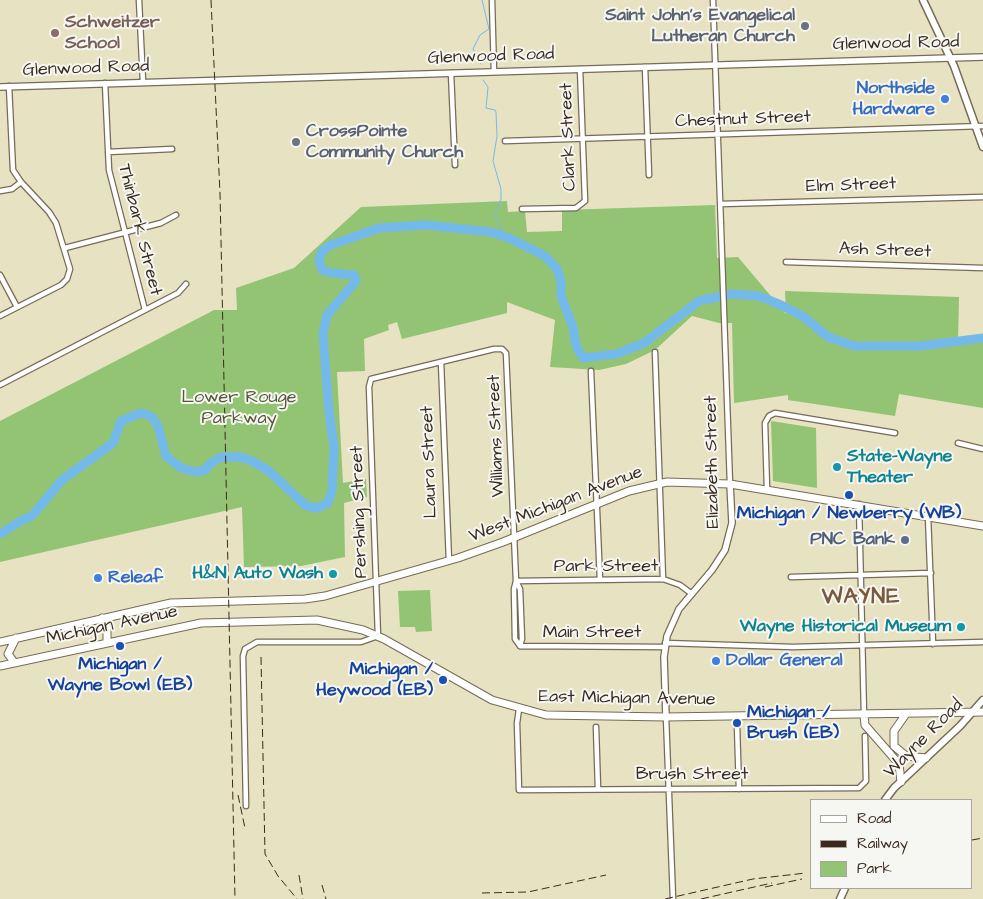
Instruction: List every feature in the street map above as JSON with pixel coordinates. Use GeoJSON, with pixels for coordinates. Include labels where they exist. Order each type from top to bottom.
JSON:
{"type":"FeatureCollection","features":[{"type":"Feature","properties":{"kind":"main road"},"geometry":{"type":"LineString","coordinates":[[922,0],[951,58],[980,126],[983,147]]}},
{"type":"Feature","properties":{"kind":"main road","name":"West Michigan Avenue"},"geometry":{"type":"LineString","coordinates":[[231,599],[305,599],[325,596],[449,561],[514,538],[640,487],[660,483],[681,481],[730,484],[983,526]]}},
{"type":"Feature","properties":{"kind":"main road","name":"Michigan Avenue"},"geometry":{"type":"LineString","coordinates":[[0,642],[171,603],[231,599]]}},
{"type":"Feature","properties":{"kind":"main road"},"geometry":{"type":"LineString","coordinates":[[102,618],[107,625],[107,642]]}},
{"type":"Feature","properties":{"kind":"main road","name":"East Michigan Avenue"},"geometry":{"type":"LineString","coordinates":[[232,621],[317,620],[339,623],[378,636],[481,695],[519,709],[558,716],[666,717],[983,712]]}},
{"type":"Feature","properties":{"kind":"main road","name":"Michigan Avenue"},"geometry":{"type":"LineString","coordinates":[[0,666],[201,623],[232,621]]}},
{"type":"Feature","properties":{"kind":"main road"},"geometry":{"type":"LineString","coordinates":[[14,662],[8,654],[16,638]]}},
{"type":"Feature","properties":{"kind":"main road","name":"Wayne Road"},"geometry":{"type":"LineString","coordinates":[[886,799],[974,712],[983,700]]}},
{"type":"Feature","properties":{"kind":"main road"},"geometry":{"type":"LineString","coordinates":[[906,714],[894,731],[894,746],[906,756],[926,758]]}},
{"type":"Feature","properties":{"kind":"main road"},"geometry":{"type":"LineString","coordinates":[[864,715],[865,725],[899,764],[901,782]]}},
{"type":"Feature","properties":{"kind":"street"},"geometry":{"type":"LineString","coordinates":[[139,0],[143,82]]}},
{"type":"Feature","properties":{"kind":"street"},"geometry":{"type":"LineString","coordinates":[[492,0],[494,72]]}},
{"type":"Feature","properties":{"kind":"street","name":"Elizabeth Street"},"geometry":{"type":"LineString","coordinates":[[672,899],[665,645],[674,619],[716,564],[727,544],[732,519],[714,0]]}},
{"type":"Feature","properties":{"kind":"street","name":"Glenwood Road"},"geometry":{"type":"LineString","coordinates":[[0,86],[983,57]]}},
{"type":"Feature","properties":{"kind":"street"},"geometry":{"type":"LineString","coordinates":[[645,67],[649,174]]}},
{"type":"Feature","properties":{"kind":"street","name":"Clark Street"},"geometry":{"type":"LineString","coordinates":[[522,209],[576,208],[583,204],[585,198],[580,69]]}},
{"type":"Feature","properties":{"kind":"street"},"geometry":{"type":"LineString","coordinates":[[451,73],[455,165]]}},
{"type":"Feature","properties":{"kind":"street","name":"Thinbark Street"},"geometry":{"type":"LineString","coordinates":[[0,385],[145,310],[109,170],[105,83]]}},
{"type":"Feature","properties":{"kind":"street"},"geometry":{"type":"LineString","coordinates":[[0,316],[60,285],[67,279],[70,269],[65,248],[53,218],[14,173],[11,160],[8,86]]}},
{"type":"Feature","properties":{"kind":"street","name":"Chestnut Street"},"geometry":{"type":"LineString","coordinates":[[504,141],[980,126]]}},
{"type":"Feature","properties":{"kind":"street"},"geometry":{"type":"LineString","coordinates":[[108,152],[172,149]]}},
{"type":"Feature","properties":{"kind":"street"},"geometry":{"type":"LineString","coordinates":[[0,191],[12,189],[21,182]]}},
{"type":"Feature","properties":{"kind":"street","name":"Elm Street"},"geometry":{"type":"LineString","coordinates":[[720,204],[983,196]]}},
{"type":"Feature","properties":{"kind":"street"},"geometry":{"type":"LineString","coordinates":[[65,248],[167,221],[176,215]]}},
{"type":"Feature","properties":{"kind":"street","name":"Ash Street"},"geometry":{"type":"LineString","coordinates":[[786,262],[983,268]]}},
{"type":"Feature","properties":{"kind":"street"},"geometry":{"type":"LineString","coordinates":[[0,275],[17,308]]}},
{"type":"Feature","properties":{"kind":"street"},"geometry":{"type":"LineString","coordinates":[[145,310],[178,293],[186,284]]}},
{"type":"Feature","properties":{"kind":"street","name":"Williams Street"},"geometry":{"type":"LineString","coordinates":[[441,362],[494,349],[504,350],[508,359],[516,581],[520,589],[522,639],[520,646]]}},
{"type":"Feature","properties":{"kind":"street"},"geometry":{"type":"LineString","coordinates":[[655,352],[663,579]]}},
{"type":"Feature","properties":{"kind":"street","name":"Pershing Street"},"geometry":{"type":"LineString","coordinates":[[378,636],[370,381],[374,378],[441,362]]}},
{"type":"Feature","properties":{"kind":"street","name":"Laura Street"},"geometry":{"type":"LineString","coordinates":[[441,362],[449,561]]}},
{"type":"Feature","properties":{"kind":"street"},"geometry":{"type":"LineString","coordinates":[[591,371],[600,580]]}},
{"type":"Feature","properties":{"kind":"street"},"geometry":{"type":"LineString","coordinates":[[767,490],[765,424],[769,416],[775,413],[895,432]]}},
{"type":"Feature","properties":{"kind":"street"},"geometry":{"type":"LineString","coordinates":[[958,443],[983,449]]}},
{"type":"Feature","properties":{"kind":"street"},"geometry":{"type":"LineString","coordinates":[[859,504],[864,715]]}},
{"type":"Feature","properties":{"kind":"street"},"geometry":{"type":"LineString","coordinates":[[928,516],[934,644]]}},
{"type":"Feature","properties":{"kind":"street"},"geometry":{"type":"LineString","coordinates":[[791,577],[931,573]]}},
{"type":"Feature","properties":{"kind":"street","name":"Park Street"},"geometry":{"type":"LineString","coordinates":[[516,581],[663,579],[680,585],[692,594]]}},
{"type":"Feature","properties":{"kind":"street"},"geometry":{"type":"LineString","coordinates":[[246,806],[243,656],[248,646],[257,642],[361,642],[378,636]]}},
{"type":"Feature","properties":{"kind":"street","name":"Main Street"},"geometry":{"type":"LineString","coordinates":[[520,646],[862,645],[983,642]]}},
{"type":"Feature","properties":{"kind":"street","name":"Brush Street"},"geometry":{"type":"LineString","coordinates":[[519,709],[517,723],[519,790],[809,789],[864,786],[866,781],[864,736]]}},
{"type":"Feature","properties":{"kind":"street"},"geometry":{"type":"LineString","coordinates":[[737,726],[740,789]]}},
{"type":"Feature","properties":{"kind":"street"},"geometry":{"type":"LineString","coordinates":[[596,727],[598,789]]}},
{"type":"Feature","properties":{"kind":"green space","name":"Lower Rouge Parkway"},"geometry":{"type":"Polygon","coordinates":[[[507,201],[508,212],[525,211],[527,232],[562,231],[562,210],[715,205],[717,258],[738,257],[786,314],[785,291],[959,297],[958,343],[983,338],[983,408],[899,394],[895,416],[788,400],[788,395],[734,403],[732,323],[719,323],[692,316],[655,350],[626,364],[599,370],[550,367],[555,320],[507,302],[507,313],[402,339],[397,322],[388,325],[389,330],[364,339],[365,371],[337,372],[343,483],[366,479],[367,497],[344,503],[345,557],[301,566],[244,567],[242,507],[0,562],[0,421],[214,310],[237,310],[236,288],[294,268],[361,207],[507,201]]]}},
{"type":"Feature","properties":{"kind":"green space"},"geometry":{"type":"Polygon","coordinates":[[[771,421],[816,428],[817,488],[773,481],[771,421]]]}},
{"type":"Feature","properties":{"kind":"green space"},"geometry":{"type":"Polygon","coordinates":[[[430,590],[432,631],[416,632],[415,627],[400,627],[398,591],[430,590]]]}},
{"type":"Feature","properties":{"kind":"waterway"},"geometry":{"type":"LineString","coordinates":[[481,64],[473,49],[480,35],[489,29],[482,0]]}},
{"type":"Feature","properties":{"kind":"waterway"},"geometry":{"type":"LineString","coordinates":[[483,80],[488,87],[486,108],[496,112],[497,136],[493,161],[501,189],[501,199],[495,215],[501,225],[499,235]]}},
{"type":"Feature","properties":{"kind":"waterway"},"geometry":{"type":"LineString","coordinates":[[0,534],[32,516],[62,480],[113,443],[121,421],[141,413],[151,416],[158,426],[166,456],[181,468],[196,472],[205,470],[211,463],[221,457],[241,457],[269,471],[306,506],[318,508],[328,503],[332,491],[334,447],[329,412],[323,333],[327,315],[356,281],[354,275],[322,270],[319,260],[322,251],[331,245],[379,228],[426,225],[491,232],[509,238],[545,256],[557,269],[561,281],[561,296],[573,327],[576,346],[583,358],[617,354],[644,343],[699,301],[731,294],[759,296],[781,305],[804,317],[828,337],[854,346],[920,346],[983,338]]}},
{"type":"Feature","properties":{"kind":"railway"},"geometry":{"type":"LineString","coordinates":[[211,0],[220,193],[235,899]]}},
{"type":"Feature","properties":{"kind":"railway"},"geometry":{"type":"LineString","coordinates":[[261,657],[265,854],[278,876],[297,899]]}},
{"type":"Feature","properties":{"kind":"railway"},"geometry":{"type":"LineString","coordinates":[[238,795],[245,828]]}},
{"type":"Feature","properties":{"kind":"railway"},"geometry":{"type":"LineString","coordinates":[[973,840],[983,838]]}},
{"type":"Feature","properties":{"kind":"railway"},"geometry":{"type":"LineString","coordinates":[[665,899],[753,879],[806,873]]}},
{"type":"Feature","properties":{"kind":"railway"},"geometry":{"type":"LineString","coordinates":[[299,875],[303,899]]}},
{"type":"Feature","properties":{"kind":"railway"},"geometry":{"type":"LineString","coordinates":[[482,893],[528,892],[606,875]]}},
{"type":"Feature","properties":{"kind":"railway"},"geometry":{"type":"LineString","coordinates":[[765,887],[802,879]]}},
{"type":"Feature","properties":{"kind":"railway"},"geometry":{"type":"LineString","coordinates":[[701,899],[772,883]]}},
{"type":"Feature","properties":{"kind":"railway"},"geometry":{"type":"LineString","coordinates":[[322,885],[326,899]]}},
{"type":"Feature","properties":{"kind":"place","name":"Saint John's Evangelical Lutheran Church"},"geometry":{"type":"Point","coordinates":[805,26]}},
{"type":"Feature","properties":{"kind":"place","name":"Schweitzer School"},"geometry":{"type":"Point","coordinates":[55,33]}},
{"type":"Feature","properties":{"kind":"place","name":"Northside Hardware"},"geometry":{"type":"Point","coordinates":[945,99]}},
{"type":"Feature","properties":{"kind":"place","name":"CrossPointe Community Church"},"geometry":{"type":"Point","coordinates":[296,142]}},
{"type":"Feature","properties":{"kind":"place","name":"State-Wayne Theater"},"geometry":{"type":"Point","coordinates":[837,467]}},
{"type":"Feature","properties":{"kind":"place","name":"Michigan / Newberry (WB)"},"geometry":{"type":"Point","coordinates":[849,495]}},
{"type":"Feature","properties":{"kind":"place","name":"PNC Bank"},"geometry":{"type":"Point","coordinates":[905,540]}},
{"type":"Feature","properties":{"kind":"place","name":"H&N Auto Wash"},"geometry":{"type":"Point","coordinates":[333,574]}},
{"type":"Feature","properties":{"kind":"place","name":"Releaf"},"geometry":{"type":"Point","coordinates":[98,578]}},
{"type":"Feature","properties":{"kind":"place","name":"Wayne Historical Museum"},"geometry":{"type":"Point","coordinates":[961,627]}},
{"type":"Feature","properties":{"kind":"place","name":"Michigan / Wayne Bowl (EB)"},"geometry":{"type":"Point","coordinates":[120,646]}},
{"type":"Feature","properties":{"kind":"place","name":"Dollar General"},"geometry":{"type":"Point","coordinates":[716,661]}},
{"type":"Feature","properties":{"kind":"place","name":"Michigan / Heywood (EB)"},"geometry":{"type":"Point","coordinates":[443,680]}},
{"type":"Feature","properties":{"kind":"place","name":"Michigan / Brush (EB)"},"geometry":{"type":"Point","coordinates":[737,723]}},
{"type":"Feature","properties":{"kind":"district","name":"WAYNE"},"geometry":{"type":"Point","coordinates":[861,598]}}]}
